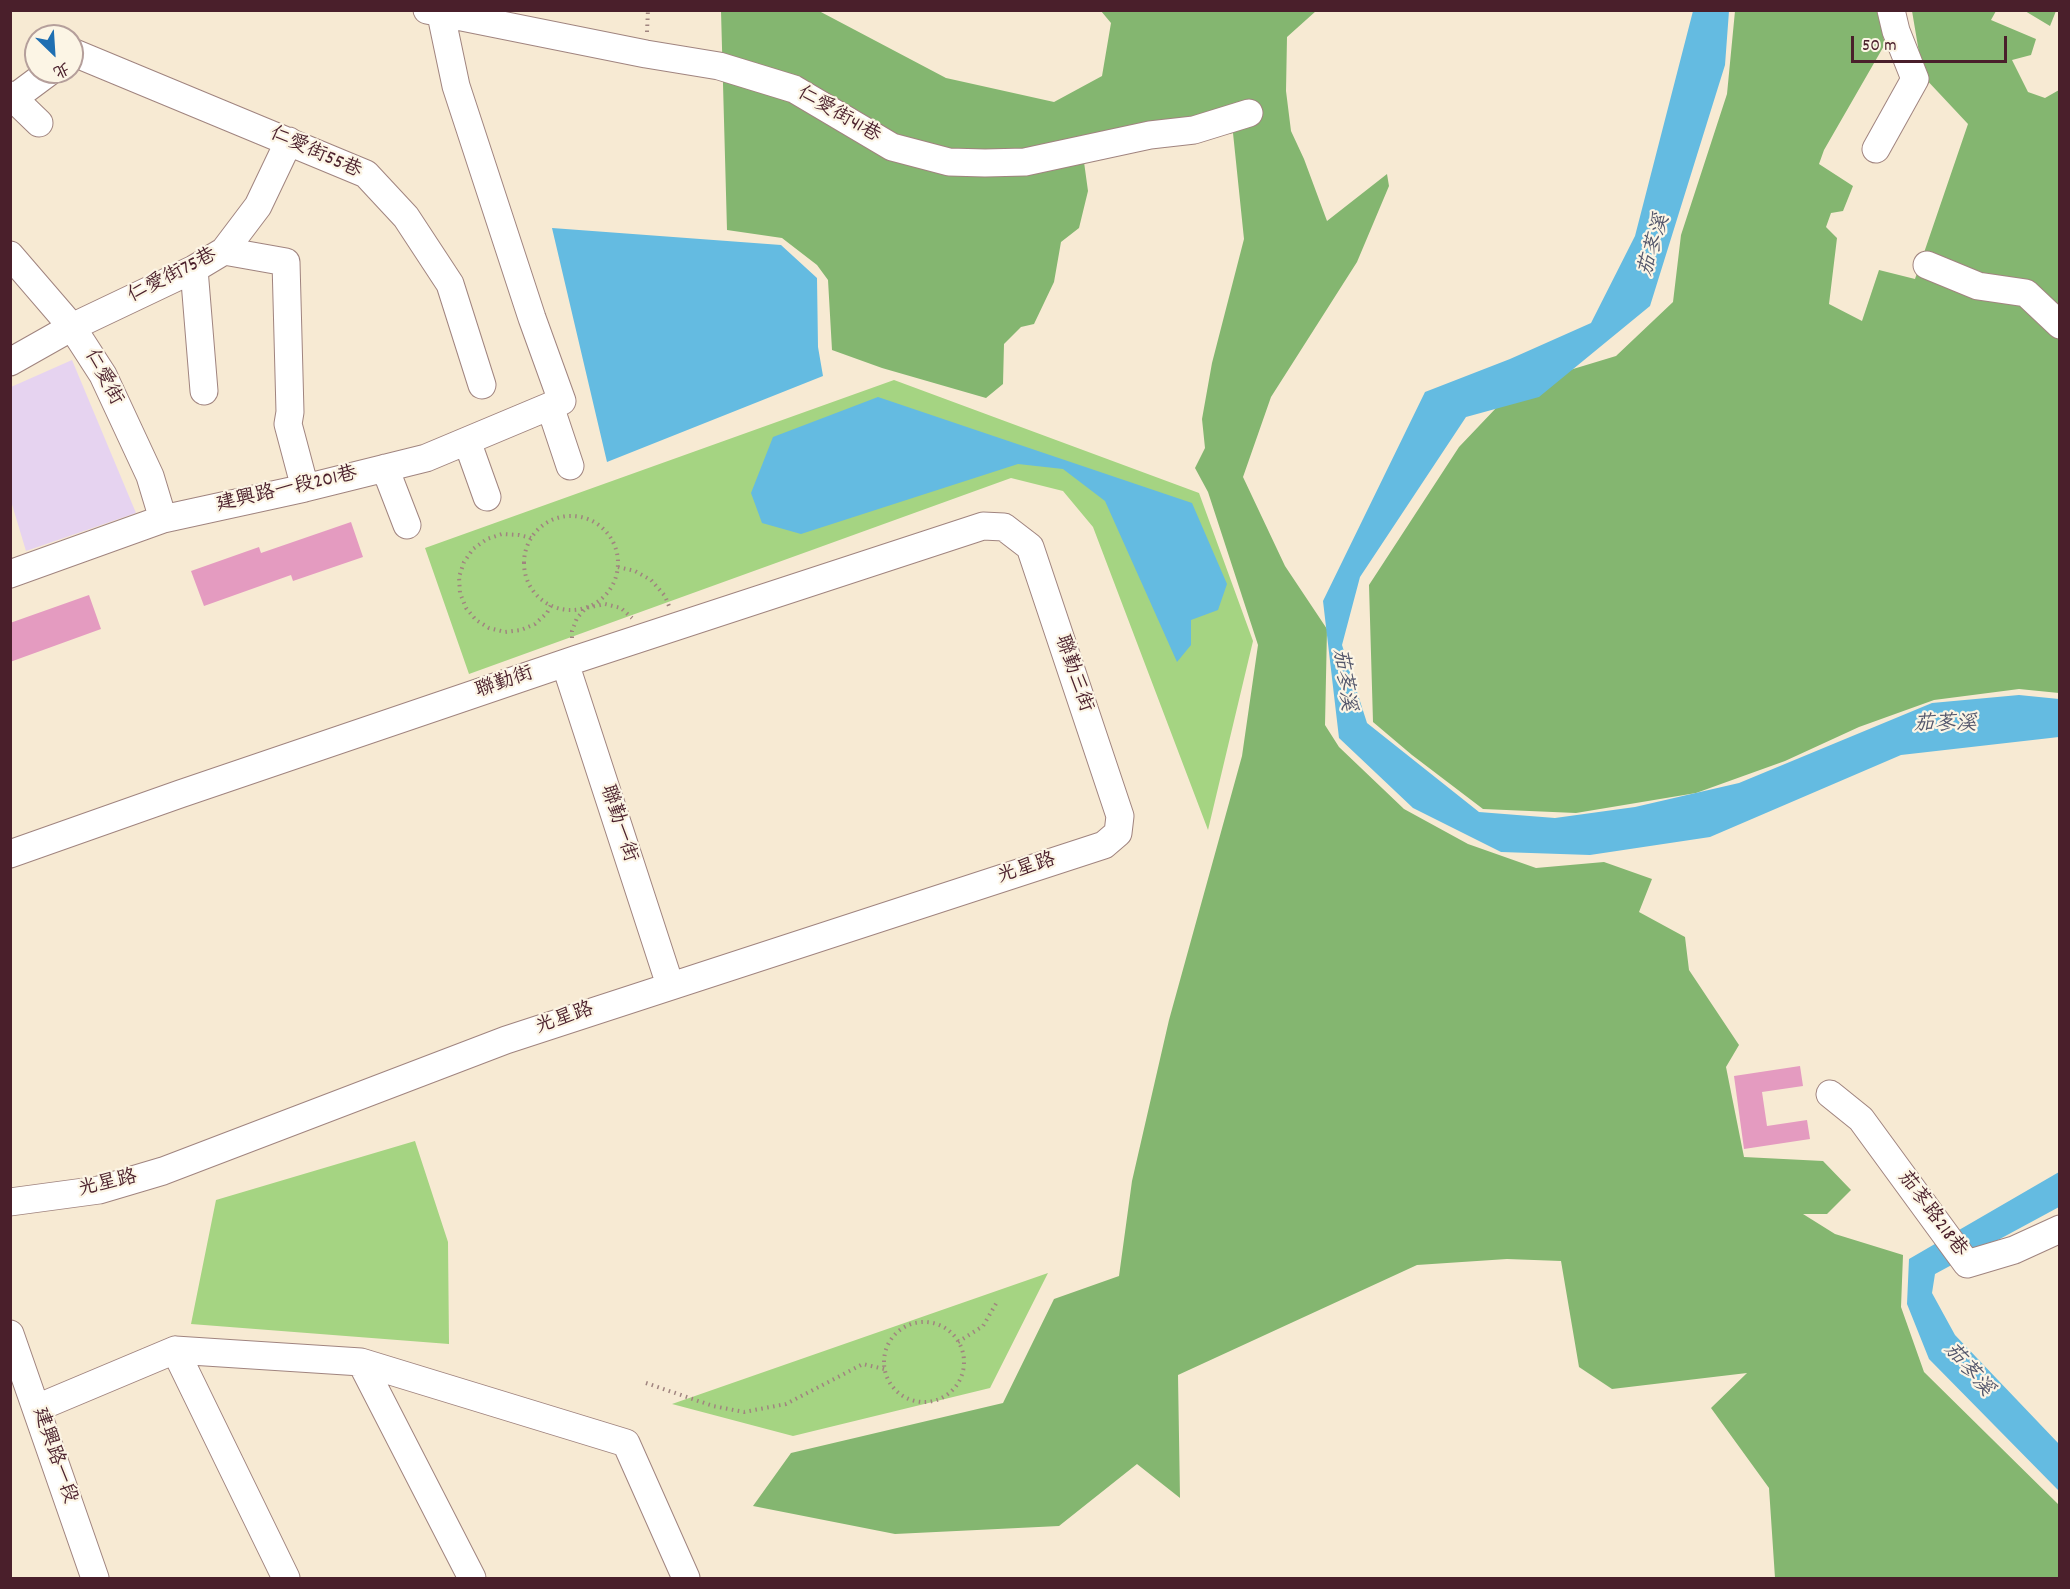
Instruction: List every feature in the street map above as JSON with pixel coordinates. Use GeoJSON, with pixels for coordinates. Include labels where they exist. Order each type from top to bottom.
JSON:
{"type":"FeatureCollection","features":[{"type":"Feature","properties":{"kind":"street"},"geometry":{"type":"LineString","coordinates":[[1876,149],[1915,79],[1896,31],[1892,10]]}},
{"type":"Feature","properties":{"kind":"street"},"geometry":{"type":"LineString","coordinates":[[436,11],[456,86],[532,318],[556,404],[570,466]]}},
{"type":"Feature","properties":{"kind":"street","name":"仁愛街41巷"},"geometry":{"type":"LineString","coordinates":[[436,11],[646,54],[719,66],[794,89],[892,147],[949,162],[985,164],[1025,162],[1150,135],[1194,130],[1248,113]]}},
{"type":"Feature","properties":{"kind":"street","name":"仁愛街55巷"},"geometry":{"type":"LineString","coordinates":[[84,57],[366,174],[406,217],[450,284],[482,386]]}},
{"type":"Feature","properties":{"kind":"street"},"geometry":{"type":"LineString","coordinates":[[31,84],[11,98],[39,123]]}},
{"type":"Feature","properties":{"kind":"street","name":"仁愛街75巷"},"geometry":{"type":"LineString","coordinates":[[10,362],[72,327],[224,251],[258,206],[289,141]]}},
{"type":"Feature","properties":{"kind":"street"},"geometry":{"type":"LineString","coordinates":[[224,251],[286,262],[290,412],[288,424],[305,488]]}},
{"type":"Feature","properties":{"kind":"street","name":"仁愛街"},"geometry":{"type":"LineString","coordinates":[[10,255],[72,327],[103,375],[150,476],[164,519]]}},
{"type":"Feature","properties":{"kind":"street"},"geometry":{"type":"LineString","coordinates":[[1927,265],[1978,286],[2026,293],[2060,325]]}},
{"type":"Feature","properties":{"kind":"street"},"geometry":{"type":"LineString","coordinates":[[194,268],[204,391]]}},
{"type":"Feature","properties":{"kind":"street","name":"建興路一段201巷"},"geometry":{"type":"LineString","coordinates":[[10,574],[164,519],[426,458],[556,404]]}},
{"type":"Feature","properties":{"kind":"street"},"geometry":{"type":"LineString","coordinates":[[467,441],[487,497]]}},
{"type":"Feature","properties":{"kind":"street"},"geometry":{"type":"LineString","coordinates":[[385,468],[407,525]]}},
{"type":"Feature","properties":{"kind":"street","name":"聯勤街"},"geometry":{"type":"LineString","coordinates":[[10,854],[639,638],[983,526],[1004,527]]}},
{"type":"Feature","properties":{"kind":"street","name":"聯勤三街"},"geometry":{"type":"LineString","coordinates":[[1004,527],[1030,547],[1120,816],[1118,833]]}},
{"type":"Feature","properties":{"kind":"street","name":"聯勤一街"},"geometry":{"type":"LineString","coordinates":[[571,661],[670,985]]}},
{"type":"Feature","properties":{"kind":"street","name":"光星路"},"geometry":{"type":"LineString","coordinates":[[10,1202],[99,1190],[163,1171],[506,1040],[1104,845],[1118,833]]}},
{"type":"Feature","properties":{"kind":"street","name":"茄苳路218巷"},"geometry":{"type":"LineString","coordinates":[[1830,1094],[1861,1119],[1967,1264],[2014,1250],[2060,1229]]}},
{"type":"Feature","properties":{"kind":"street","name":"建興路一段"},"geometry":{"type":"LineString","coordinates":[[10,1334],[95,1578]]}},
{"type":"Feature","properties":{"kind":"street"},"geometry":{"type":"LineString","coordinates":[[37,1408],[175,1350],[361,1362],[626,1443],[686,1578]]}},
{"type":"Feature","properties":{"kind":"street"},"geometry":{"type":"LineString","coordinates":[[175,1350],[286,1578]]}},
{"type":"Feature","properties":{"kind":"street"},"geometry":{"type":"LineString","coordinates":[[361,1362],[472,1578]]}},
{"type":"Feature","properties":{"kind":"path"},"geometry":{"type":"LineString","coordinates":[[571,661],[572,631],[577,618],[586,608],[600,600],[611,589],[618,567],[615,545],[607,531],[594,521],[579,516],[562,516],[548,521],[535,532],[527,546],[523,561],[525,577],[532,590],[551,606],[572,610],[586,608],[605,604],[621,608],[633,619],[639,638]]}},
{"type":"Feature","properties":{"kind":"path"},"geometry":{"type":"LineString","coordinates":[[531,538],[502,534],[487,539],[473,549],[464,562],[459,577],[460,593],[466,608],[476,620],[489,628],[505,632],[520,630],[535,624],[551,606]]}},
{"type":"Feature","properties":{"kind":"path"},"geometry":{"type":"LineString","coordinates":[[618,567],[635,571],[651,580],[665,596],[677,626]]}},
{"type":"Feature","properties":{"kind":"path"},"geometry":{"type":"LineString","coordinates":[[958,1342],[983,1326],[997,1302]]}},
{"type":"Feature","properties":{"kind":"path"},"geometry":{"type":"LineString","coordinates":[[926,1322],[938,1325],[950,1332],[958,1342],[963,1355],[964,1368],[951,1392],[939,1399],[926,1402],[912,1401],[900,1395],[891,1386],[884,1369],[886,1349],[892,1338],[901,1329],[913,1324],[926,1322]]}},
{"type":"Feature","properties":{"kind":"path"},"geometry":{"type":"LineString","coordinates":[[646,1383],[713,1406],[744,1412],[786,1404],[863,1364],[884,1369]]}},
{"type":"Feature","properties":{"kind":"shaded area"},"geometry":{"type":"Polygon","coordinates":[[[72,360],[136,513],[26,551],[11,501],[11,387],[72,360]]]}},
{"type":"Feature","properties":{"kind":"green space"},"geometry":{"type":"Polygon","coordinates":[[[721,11],[819,11],[946,78],[1054,102],[1102,76],[1111,23],[1101,11],[1316,11],[1287,37],[1286,91],[1291,131],[1327,221],[1387,174],[1389,186],[1357,262],[1271,397],[1243,477],[1285,566],[1327,629],[1325,725],[1339,747],[1404,809],[1468,844],[1536,868],[1604,862],[1652,879],[1639,912],[1685,937],[1689,970],[1739,1045],[1726,1067],[1744,1157],[1823,1161],[1851,1190],[1827,1214],[1803,1214],[1835,1234],[1903,1255],[1901,1307],[1924,1372],[2059,1505],[2059,1578],[1775,1578],[1769,1488],[1711,1408],[1747,1373],[1612,1389],[1579,1367],[1561,1261],[1507,1259],[1417,1265],[1178,1375],[1180,1498],[1137,1464],[1059,1526],[895,1534],[753,1506],[791,1453],[1003,1403],[1054,1299],[1119,1276],[1132,1181],[1169,1020],[1242,756],[1258,645],[1208,492],[1195,468],[1205,448],[1202,419],[1212,363],[1244,239],[1233,133],[1084,162],[1088,191],[1079,228],[1061,242],[1054,282],[1034,324],[1021,327],[1004,344],[1003,384],[986,398],[882,368],[832,350],[828,280],[817,265],[782,238],[727,230],[721,11]]]}},
{"type":"Feature","properties":{"kind":"green space"},"geometry":{"type":"Polygon","coordinates":[[[1735,11],[1877,11],[1885,44],[1824,150],[1819,164],[1853,186],[1843,211],[1831,213],[1826,227],[1837,238],[1829,304],[1862,321],[1879,270],[1915,279],[1968,124],[1923,76],[1912,11],[1996,11],[1991,20],[2036,39],[2031,55],[2012,60],[2028,92],[2045,98],[2059,90],[2059,693],[2019,689],[1934,700],[1859,727],[1785,761],[1696,793],[1576,813],[1483,809],[1373,722],[1369,585],[1459,447],[1517,386],[1616,356],[1673,302],[1681,235],[1727,94],[1735,11]]]}},
{"type":"Feature","properties":{"kind":"green space"},"geometry":{"type":"Polygon","coordinates":[[[2025,11],[2056,11],[2050,26],[2025,11]]]}},
{"type":"Feature","properties":{"kind":"green space"},"geometry":{"type":"Polygon","coordinates":[[[894,380],[1199,493],[1253,641],[1208,830],[1093,527],[1063,491],[1011,478],[469,674],[425,548],[894,380]]]}},
{"type":"Feature","properties":{"kind":"green space"},"geometry":{"type":"Polygon","coordinates":[[[415,1141],[448,1242],[449,1344],[191,1324],[216,1200],[415,1141]]]}},
{"type":"Feature","properties":{"kind":"green space"},"geometry":{"type":"Polygon","coordinates":[[[1048,1273],[990,1388],[793,1436],[672,1404],[1048,1273]]]}},
{"type":"Feature","properties":{"kind":"water","name":"茄苳溪"},"geometry":{"type":"Polygon","coordinates":[[[1693,11],[1729,11],[1725,65],[1650,306],[1539,397],[1466,417],[1360,577],[1342,645],[1367,723],[1479,812],[1555,818],[1635,807],[1739,783],[1932,703],[2019,695],[2059,699],[2059,737],[1901,755],[1710,837],[1590,855],[1501,852],[1413,808],[1339,738],[1323,601],[1425,392],[1510,359],[1591,323],[1635,236],[1693,11]]]}},
{"type":"Feature","properties":{"kind":"water"},"geometry":{"type":"Polygon","coordinates":[[[552,228],[781,245],[817,278],[818,347],[823,376],[607,462],[552,228]]]}},
{"type":"Feature","properties":{"kind":"water"},"geometry":{"type":"Polygon","coordinates":[[[878,397],[1192,503],[1227,584],[1218,610],[1191,620],[1191,645],[1177,662],[1105,501],[1063,469],[1018,464],[801,534],[762,523],[751,493],[773,437],[878,397]]]}},
{"type":"Feature","properties":{"kind":"water","name":"茄苳溪"},"geometry":{"type":"Polygon","coordinates":[[[2059,1172],[2059,1207],[1935,1274],[1932,1293],[1955,1335],[2059,1444],[2059,1491],[1929,1359],[1907,1304],[1909,1259],[2059,1172]]]}},
{"type":"Feature","properties":{"kind":"building"},"geometry":{"type":"Polygon","coordinates":[[[351,522],[363,557],[293,581],[291,575],[204,606],[191,571],[259,547],[261,553],[351,522]]]}},
{"type":"Feature","properties":{"kind":"building"},"geometry":{"type":"Polygon","coordinates":[[[89,595],[101,629],[10,662],[10,623],[89,595]]]}},
{"type":"Feature","properties":{"kind":"building"},"geometry":{"type":"Polygon","coordinates":[[[1800,1066],[1803,1086],[1762,1092],[1767,1126],[1807,1120],[1810,1139],[1744,1149],[1734,1076],[1800,1066]]]}}]}
